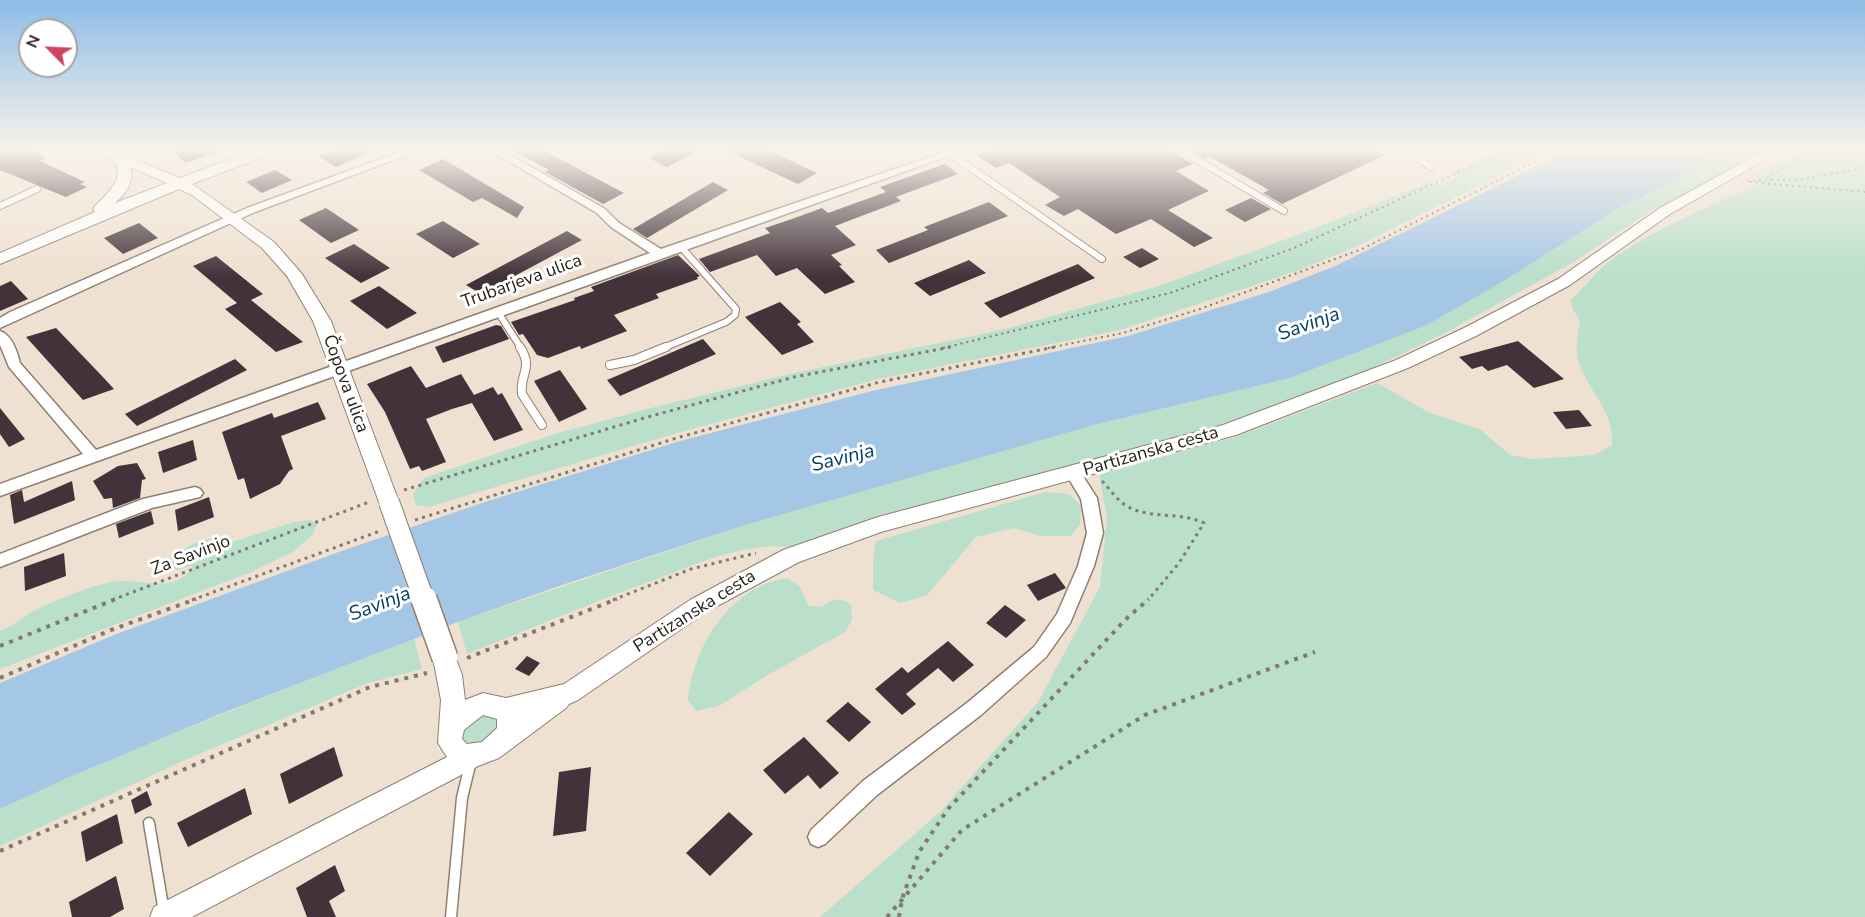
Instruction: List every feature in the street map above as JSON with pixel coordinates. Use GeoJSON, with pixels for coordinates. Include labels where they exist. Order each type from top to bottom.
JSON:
{"type":"FeatureCollection","features":[{"type":"Feature","properties":{"kind":"street"},"geometry":{"type":"LineString","coordinates":[[87,220],[118,191]]}},
{"type":"Feature","properties":{"kind":"street"},"geometry":{"type":"LineString","coordinates":[[0,259],[158,191]]}},
{"type":"Feature","properties":{"kind":"street","name":"Čopova ulica"},"geometry":{"type":"LineString","coordinates":[[192,191],[234,218],[268,245],[307,292],[322,321],[392,494],[448,666],[462,746]]}},
{"type":"Feature","properties":{"kind":"street"},"geometry":{"type":"LineString","coordinates":[[0,324],[15,315],[251,210],[303,191]]}},
{"type":"Feature","properties":{"kind":"street"},"geometry":{"type":"LineString","coordinates":[[566,191],[601,211],[615,225],[660,254]]}},
{"type":"Feature","properties":{"kind":"street","name":"Trubarjeva ulica"},"geometry":{"type":"LineString","coordinates":[[0,489],[842,191]]}},
{"type":"Feature","properties":{"kind":"street","name":"Partizanska cesta"},"geometry":{"type":"LineString","coordinates":[[494,707],[570,693],[698,606],[791,556],[878,525],[1081,472],[1229,430],[1402,364],[1470,332],[1564,282],[1665,212],[1703,191]]}},
{"type":"Feature","properties":{"kind":"street"},"geometry":{"type":"LineString","coordinates":[[0,335],[10,349],[14,364],[93,456]]}},
{"type":"Feature","properties":{"kind":"street"},"geometry":{"type":"LineString","coordinates":[[818,837],[870,788],[974,709],[1040,652],[1064,618],[1086,566],[1095,533],[1089,498],[1081,472]]}},
{"type":"Feature","properties":{"kind":"street"},"geometry":{"type":"LineString","coordinates":[[0,556],[0,561],[149,503],[195,493]]}},
{"type":"Feature","properties":{"kind":"street"},"geometry":{"type":"LineString","coordinates":[[448,666],[510,723],[505,739]]}},
{"type":"Feature","properties":{"kind":"street"},"geometry":{"type":"LineString","coordinates":[[164,917],[409,788],[462,746],[492,750],[570,693]]}},
{"type":"Feature","properties":{"kind":"street"},"geometry":{"type":"LineString","coordinates":[[462,746],[465,712],[494,707]]}},
{"type":"Feature","properties":{"kind":"lane"},"geometry":{"type":"LineString","coordinates":[[0,206],[33,191]]}},
{"type":"Feature","properties":{"kind":"lane"},"geometry":{"type":"LineString","coordinates":[[1004,191],[1102,259]]}},
{"type":"Feature","properties":{"kind":"lane"},"geometry":{"type":"LineString","coordinates":[[1250,191],[1284,211]]}},
{"type":"Feature","properties":{"kind":"lane"},"geometry":{"type":"LineString","coordinates":[[610,366],[634,360],[726,322],[735,315],[736,309],[727,297],[681,248]]}},
{"type":"Feature","properties":{"kind":"lane"},"geometry":{"type":"LineString","coordinates":[[498,312],[526,356],[528,367],[522,382],[522,394],[542,425]]}},
{"type":"Feature","properties":{"kind":"lane"},"geometry":{"type":"LineString","coordinates":[[451,917],[467,770],[462,746]]}},
{"type":"Feature","properties":{"kind":"lane"},"geometry":{"type":"LineString","coordinates":[[149,823],[164,917]]}},
{"type":"Feature","properties":{"kind":"path"},"geometry":{"type":"LineString","coordinates":[[392,494],[644,418],[794,377],[985,340],[1170,294],[1294,248],[1418,191]]}},
{"type":"Feature","properties":{"kind":"path"},"geometry":{"type":"LineString","coordinates":[[409,522],[680,437],[880,382],[1124,333],[1200,309],[1362,249],[1477,191]]}},
{"type":"Feature","properties":{"kind":"path"},"geometry":{"type":"LineString","coordinates":[[899,917],[902,899],[919,852],[948,809],[1127,618],[1155,596],[1180,564],[1204,523],[1192,515],[1154,515],[1137,510],[1124,504],[1117,494],[1081,472]]}},
{"type":"Feature","properties":{"kind":"path","name":"Za Savinjo"},"geometry":{"type":"LineString","coordinates":[[0,646],[99,605],[371,502],[369,495],[392,494]]}},
{"type":"Feature","properties":{"kind":"path"},"geometry":{"type":"LineString","coordinates":[[0,678],[111,630],[388,528]]}},
{"type":"Feature","properties":{"kind":"path"},"geometry":{"type":"LineString","coordinates":[[0,851],[370,687],[448,666],[691,569],[760,552]]}},
{"type":"Feature","properties":{"kind":"path"},"geometry":{"type":"LineString","coordinates":[[888,917],[962,830],[1145,715],[1315,652]]}},
{"type":"Feature","properties":{"kind":"green space"},"geometry":{"type":"Polygon","coordinates":[[[1407,191],[1468,191],[1357,246],[1299,270],[1120,330],[878,379],[677,433],[428,507],[416,505],[413,494],[424,478],[555,434],[790,374],[1006,329],[1159,286],[1313,229],[1407,191]]]}},
{"type":"Feature","properties":{"kind":"green space"},"geometry":{"type":"Polygon","coordinates":[[[1655,191],[1689,191],[1649,212],[1577,260],[1443,334],[1366,371],[1222,424],[914,508],[791,547],[756,548],[721,556],[687,567],[467,654],[458,622],[745,525],[1094,425],[1290,378],[1425,326],[1499,284],[1622,206],[1655,191]]]}},
{"type":"Feature","properties":{"kind":"green space"},"geometry":{"type":"Polygon","coordinates":[[[1744,191],[1865,191],[1865,917],[820,917],[939,813],[1038,702],[1100,587],[1107,519],[1099,474],[1236,437],[1377,383],[1430,413],[1481,430],[1510,455],[1533,459],[1595,455],[1612,445],[1612,433],[1606,412],[1583,374],[1579,363],[1577,342],[1580,321],[1572,308],[1571,299],[1605,265],[1627,249],[1683,218],[1744,191]]]}},
{"type":"Feature","properties":{"kind":"green space"},"geometry":{"type":"Polygon","coordinates":[[[1045,492],[1069,494],[1081,506],[1080,524],[1071,536],[1040,536],[1014,528],[976,537],[927,595],[900,603],[873,590],[876,541],[1045,492]]]}},
{"type":"Feature","properties":{"kind":"green space"},"geometry":{"type":"Polygon","coordinates":[[[311,520],[317,524],[313,534],[293,552],[251,572],[0,669],[0,631],[41,607],[111,582],[167,583],[177,580],[186,575],[193,566],[176,570],[171,564],[179,553],[194,544],[212,538],[223,545],[294,522],[311,520]]]}},
{"type":"Feature","properties":{"kind":"green space"},"geometry":{"type":"Polygon","coordinates":[[[787,578],[799,586],[809,606],[822,607],[836,600],[843,600],[851,604],[852,620],[845,632],[766,676],[719,706],[696,711],[688,700],[692,680],[698,659],[718,622],[748,593],[766,584],[787,578]]]}},
{"type":"Feature","properties":{"kind":"green space"},"geometry":{"type":"Polygon","coordinates":[[[414,639],[422,669],[368,683],[185,760],[0,846],[0,809],[154,742],[414,639]]]}},
{"type":"Feature","properties":{"kind":"green space"},"geometry":{"type":"Polygon","coordinates":[[[480,715],[491,716],[497,723],[493,735],[481,744],[464,741],[462,732],[480,715]]]}},
{"type":"Feature","properties":{"kind":"water","name":"Savinja"},"geometry":{"type":"Polygon","coordinates":[[[1487,191],[1655,191],[1622,206],[1499,284],[1425,326],[1290,378],[1094,425],[745,525],[562,585],[458,622],[220,714],[0,809],[0,683],[114,635],[336,553],[485,502],[680,441],[872,391],[1128,336],[1269,292],[1335,266],[1487,191]]]}},
{"type":"Feature","properties":{"kind":"building"},"geometry":{"type":"Polygon","coordinates":[[[51,191],[79,191],[66,197],[51,191]]]}},
{"type":"Feature","properties":{"kind":"building"},"geometry":{"type":"Polygon","coordinates":[[[454,191],[497,191],[524,207],[517,218],[482,198],[473,202],[454,191]]]}},
{"type":"Feature","properties":{"kind":"building"},"geometry":{"type":"Polygon","coordinates":[[[579,191],[620,191],[624,193],[603,204],[579,191]]]}},
{"type":"Feature","properties":{"kind":"building"},"geometry":{"type":"Polygon","coordinates":[[[698,191],[727,191],[647,238],[633,229],[698,191]]]}},
{"type":"Feature","properties":{"kind":"building"},"geometry":{"type":"Polygon","coordinates":[[[885,191],[913,191],[896,197],[901,201],[835,226],[856,245],[831,255],[855,282],[825,294],[797,268],[776,276],[757,255],[710,272],[699,259],[770,233],[765,228],[822,208],[828,213],[886,192],[885,191]]]}},
{"type":"Feature","properties":{"kind":"building"},"geometry":{"type":"Polygon","coordinates":[[[1051,191],[1209,191],[1168,210],[1213,238],[1194,247],[1151,219],[1116,234],[1078,209],[1064,216],[1045,205],[1060,197],[1051,191]]]}},
{"type":"Feature","properties":{"kind":"building"},"geometry":{"type":"Polygon","coordinates":[[[1267,191],[1310,191],[1282,204],[1263,193],[1267,191]]]}},
{"type":"Feature","properties":{"kind":"building"},"geometry":{"type":"Polygon","coordinates":[[[1251,198],[1271,209],[1245,222],[1225,210],[1251,198]]]}},
{"type":"Feature","properties":{"kind":"building"},"geometry":{"type":"Polygon","coordinates":[[[989,202],[1008,216],[889,263],[876,250],[928,230],[924,227],[989,202]]]}},
{"type":"Feature","properties":{"kind":"building"},"geometry":{"type":"Polygon","coordinates":[[[326,208],[359,230],[331,243],[299,220],[326,208]]]}},
{"type":"Feature","properties":{"kind":"building"},"geometry":{"type":"Polygon","coordinates":[[[443,221],[480,244],[453,258],[416,234],[443,221]]]}},
{"type":"Feature","properties":{"kind":"building"},"geometry":{"type":"Polygon","coordinates":[[[139,223],[158,238],[123,254],[104,238],[139,223]]]}},
{"type":"Feature","properties":{"kind":"building"},"geometry":{"type":"Polygon","coordinates":[[[567,231],[582,240],[481,294],[466,285],[567,231]]]}},
{"type":"Feature","properties":{"kind":"building"},"geometry":{"type":"Polygon","coordinates":[[[354,244],[390,268],[361,283],[325,258],[354,244]]]}},
{"type":"Feature","properties":{"kind":"building"},"geometry":{"type":"Polygon","coordinates":[[[1142,248],[1159,259],[1140,268],[1123,257],[1142,248]]]}},
{"type":"Feature","properties":{"kind":"building"},"geometry":{"type":"Polygon","coordinates":[[[678,255],[700,276],[697,277],[698,279],[656,294],[659,298],[614,315],[627,331],[581,349],[580,346],[548,358],[537,355],[523,334],[519,335],[511,322],[575,300],[574,298],[594,291],[591,287],[678,255]]]}},
{"type":"Feature","properties":{"kind":"building"},"geometry":{"type":"Polygon","coordinates":[[[216,256],[263,294],[251,300],[303,342],[276,352],[225,309],[237,303],[193,266],[216,256]]]}},
{"type":"Feature","properties":{"kind":"building"},"geometry":{"type":"Polygon","coordinates":[[[969,260],[986,273],[930,296],[914,283],[969,260]]]}},
{"type":"Feature","properties":{"kind":"building"},"geometry":{"type":"Polygon","coordinates":[[[1078,264],[1095,278],[1000,318],[984,303],[1078,264]]]}},
{"type":"Feature","properties":{"kind":"building"},"geometry":{"type":"Polygon","coordinates":[[[11,281],[28,299],[0,311],[0,286],[11,281]]]}},
{"type":"Feature","properties":{"kind":"building"},"geometry":{"type":"Polygon","coordinates":[[[379,286],[417,313],[387,329],[350,301],[379,286]]]}},
{"type":"Feature","properties":{"kind":"building"},"geometry":{"type":"Polygon","coordinates":[[[780,302],[801,322],[797,324],[814,342],[782,355],[745,317],[780,302]]]}},
{"type":"Feature","properties":{"kind":"building"},"geometry":{"type":"Polygon","coordinates":[[[496,325],[501,326],[509,339],[443,363],[435,347],[496,325]]]}},
{"type":"Feature","properties":{"kind":"building"},"geometry":{"type":"Polygon","coordinates":[[[56,328],[114,389],[83,400],[26,337],[56,328]]]}},
{"type":"Feature","properties":{"kind":"building"},"geometry":{"type":"Polygon","coordinates":[[[703,339],[716,354],[620,396],[607,380],[703,339]]]}},
{"type":"Feature","properties":{"kind":"building"},"geometry":{"type":"Polygon","coordinates":[[[1518,341],[1564,379],[1534,388],[1507,365],[1488,371],[1482,366],[1472,369],[1459,357],[1518,341]]]}},
{"type":"Feature","properties":{"kind":"building"},"geometry":{"type":"Polygon","coordinates":[[[235,359],[247,370],[137,426],[125,414],[235,359]]]}},
{"type":"Feature","properties":{"kind":"building"},"geometry":{"type":"Polygon","coordinates":[[[411,366],[426,388],[461,374],[474,395],[493,387],[498,395],[502,393],[523,430],[494,441],[472,403],[452,409],[426,419],[446,462],[422,471],[419,466],[410,469],[385,412],[367,384],[411,366]]]}},
{"type":"Feature","properties":{"kind":"building"},"geometry":{"type":"Polygon","coordinates":[[[560,370],[587,409],[559,422],[534,381],[560,370]]]}},
{"type":"Feature","properties":{"kind":"building"},"geometry":{"type":"Polygon","coordinates":[[[318,402],[326,419],[281,436],[293,469],[280,484],[250,499],[244,478],[238,480],[222,432],[272,413],[274,418],[318,402]]]}},
{"type":"Feature","properties":{"kind":"building"},"geometry":{"type":"Polygon","coordinates":[[[0,408],[25,439],[9,447],[0,434],[0,408]]]}},
{"type":"Feature","properties":{"kind":"building"},"geometry":{"type":"Polygon","coordinates":[[[1579,410],[1592,426],[1566,429],[1553,412],[1579,410]]]}},
{"type":"Feature","properties":{"kind":"building"},"geometry":{"type":"Polygon","coordinates":[[[193,440],[197,460],[163,473],[158,452],[193,440]]]}},
{"type":"Feature","properties":{"kind":"building"},"geometry":{"type":"Polygon","coordinates":[[[137,463],[146,479],[142,480],[140,498],[113,508],[112,498],[104,499],[93,481],[118,466],[137,463]]]}},
{"type":"Feature","properties":{"kind":"building"},"geometry":{"type":"Polygon","coordinates":[[[72,481],[75,500],[14,524],[10,495],[22,490],[24,502],[72,481]]]}},
{"type":"Feature","properties":{"kind":"building"},"geometry":{"type":"Polygon","coordinates":[[[209,497],[214,517],[178,531],[175,510],[209,497]]]}},
{"type":"Feature","properties":{"kind":"building"},"geometry":{"type":"Polygon","coordinates":[[[151,511],[154,524],[119,538],[116,524],[151,511]]]}},
{"type":"Feature","properties":{"kind":"building"},"geometry":{"type":"Polygon","coordinates":[[[64,553],[66,576],[25,591],[24,567],[64,553]]]}},
{"type":"Feature","properties":{"kind":"building"},"geometry":{"type":"Polygon","coordinates":[[[1055,573],[1066,588],[1038,601],[1027,585],[1055,573]]]}},
{"type":"Feature","properties":{"kind":"building"},"geometry":{"type":"Polygon","coordinates":[[[1005,605],[1026,620],[1006,638],[986,623],[1005,605]]]}},
{"type":"Feature","properties":{"kind":"building"},"geometry":{"type":"Polygon","coordinates":[[[948,641],[974,665],[953,682],[938,668],[906,694],[916,704],[902,715],[875,689],[902,667],[908,673],[948,641]]]}},
{"type":"Feature","properties":{"kind":"building"},"geometry":{"type":"Polygon","coordinates":[[[527,656],[540,663],[529,676],[515,669],[527,656]]]}},
{"type":"Feature","properties":{"kind":"building"},"geometry":{"type":"Polygon","coordinates":[[[848,702],[871,722],[849,742],[826,721],[848,702]]]}},
{"type":"Feature","properties":{"kind":"building"},"geometry":{"type":"Polygon","coordinates":[[[804,737],[839,773],[820,789],[808,775],[785,794],[763,770],[804,737]]]}},
{"type":"Feature","properties":{"kind":"building"},"geometry":{"type":"Polygon","coordinates":[[[334,747],[343,776],[289,804],[280,774],[334,747]]]}},
{"type":"Feature","properties":{"kind":"building"},"geometry":{"type":"Polygon","coordinates":[[[591,767],[586,831],[553,836],[559,772],[591,767]]]}},
{"type":"Feature","properties":{"kind":"building"},"geometry":{"type":"Polygon","coordinates":[[[245,788],[252,814],[188,847],[177,823],[245,788]]]}},
{"type":"Feature","properties":{"kind":"building"},"geometry":{"type":"Polygon","coordinates":[[[147,791],[152,805],[135,814],[131,800],[147,791]]]}},
{"type":"Feature","properties":{"kind":"building"},"geometry":{"type":"Polygon","coordinates":[[[729,812],[753,834],[710,876],[686,853],[729,812]]]}},
{"type":"Feature","properties":{"kind":"building"},"geometry":{"type":"Polygon","coordinates":[[[117,814],[123,843],[86,862],[81,832],[117,814]]]}},
{"type":"Feature","properties":{"kind":"building"},"geometry":{"type":"Polygon","coordinates":[[[335,865],[345,891],[329,901],[336,917],[307,917],[296,888],[335,865]]]}},
{"type":"Feature","properties":{"kind":"building"},"geometry":{"type":"Polygon","coordinates":[[[116,876],[124,909],[110,917],[72,917],[69,902],[116,876]]]}}]}
